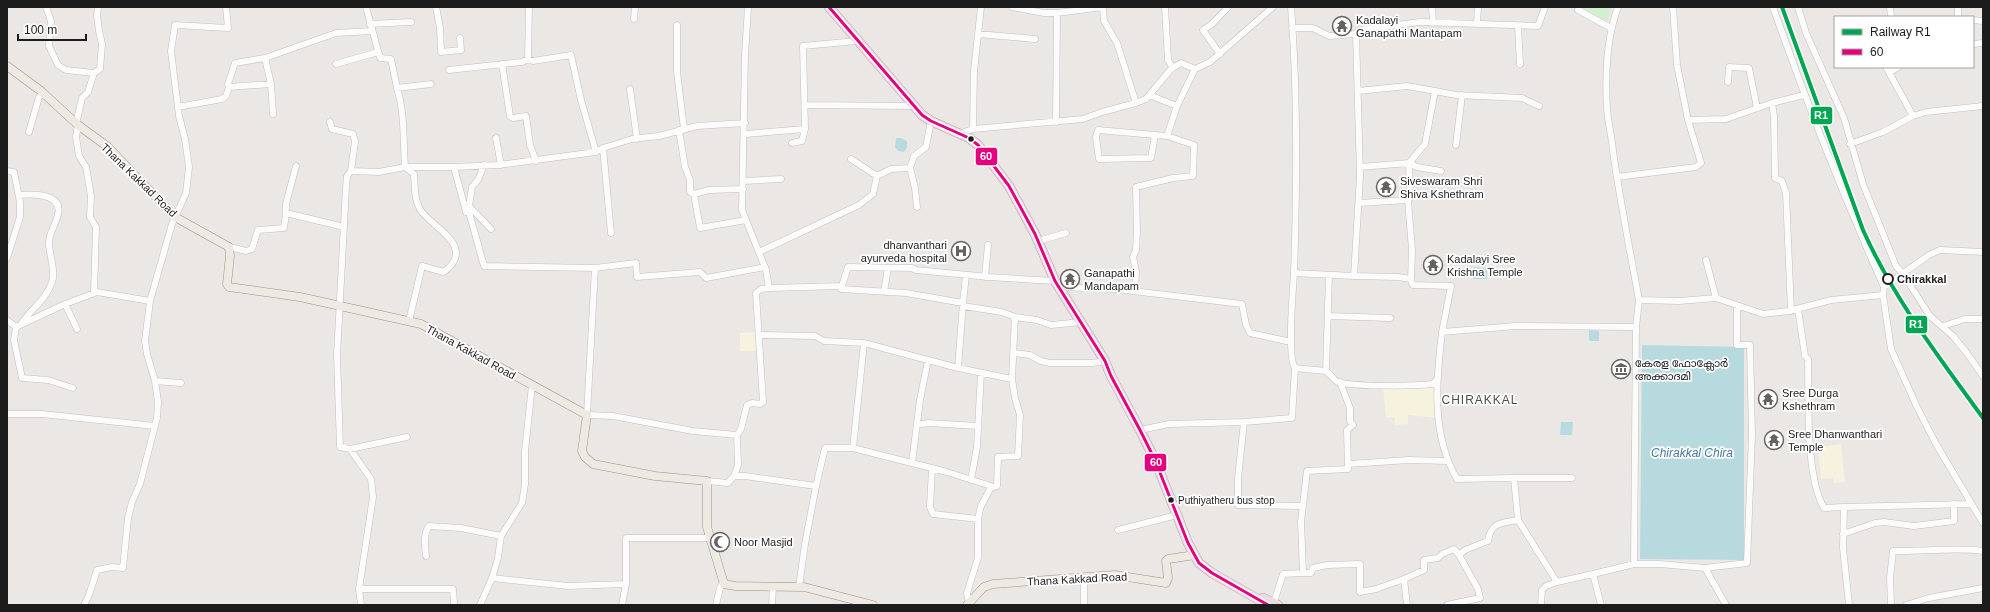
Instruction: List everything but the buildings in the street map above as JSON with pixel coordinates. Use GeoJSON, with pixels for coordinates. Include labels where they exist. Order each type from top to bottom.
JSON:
{"type":"FeatureCollection","features":[{"type":"Feature","properties":{"kind":"highway"},"geometry":{"type":"LineString","coordinates":[[829,7],[913,106],[931,121],[978,145],[998,168],[1023,209],[1057,284],[1106,363],[1111,376],[1143,430],[1189,532],[1195,556],[1269,604]]}},
{"type":"Feature","properties":{"kind":"highway"},"geometry":{"type":"LineString","coordinates":[[1143,430],[1188,543],[1195,556],[1212,573],[1269,604]]}},
{"type":"Feature","properties":{"kind":"main road","name":"Thana Kakkad Road"},"geometry":{"type":"LineString","coordinates":[[7,66],[43,92],[77,124],[108,147],[175,217],[229,247],[230,256],[227,284],[229,287],[300,297],[421,324],[587,415]]}},
{"type":"Feature","properties":{"kind":"main road"},"geometry":{"type":"LineString","coordinates":[[587,415],[582,451],[584,457],[593,464],[655,476],[707,481],[707,520],[710,538],[723,583],[735,586],[799,587],[872,605]]}},
{"type":"Feature","properties":{"kind":"main road","name":"Thana Kakkad Road"},"geometry":{"type":"LineString","coordinates":[[968,604],[984,587],[993,584],[1127,576],[1166,583],[1168,578],[1166,561],[1168,559],[1195,556]]}},
{"type":"Feature","properties":{"kind":"street"},"geometry":{"type":"LineString","coordinates":[[46,7],[50,21],[49,46],[58,65],[66,70],[94,73]]}},
{"type":"Feature","properties":{"kind":"street"},"geometry":{"type":"LineString","coordinates":[[94,293],[96,232],[90,217],[90,190],[86,167],[79,156],[76,137],[82,98],[88,92],[94,73],[100,69],[102,44],[97,15],[98,7]]}},
{"type":"Feature","properties":{"kind":"street"},"geometry":{"type":"LineString","coordinates":[[84,605],[89,595],[97,570],[112,567],[123,568],[128,518],[132,502],[140,484],[155,426],[158,408],[155,382],[145,341],[150,301],[175,217],[186,193],[189,167],[178,106],[171,51],[176,25],[228,28],[226,7]]}},
{"type":"Feature","properties":{"kind":"street"},"geometry":{"type":"LineString","coordinates":[[366,7],[380,58],[391,59],[402,104],[406,167],[414,174],[416,201],[422,213],[450,238],[456,255],[454,265],[444,272],[422,266],[409,321]]}},
{"type":"Feature","properties":{"kind":"street"},"geometry":{"type":"LineString","coordinates":[[436,7],[441,52],[461,50],[460,38]]}},
{"type":"Feature","properties":{"kind":"street"},"geometry":{"type":"LineString","coordinates":[[528,59],[529,7]]}},
{"type":"Feature","properties":{"kind":"street"},"geometry":{"type":"LineString","coordinates":[[634,19],[635,7]]}},
{"type":"Feature","properties":{"kind":"street"},"geometry":{"type":"LineString","coordinates":[[748,7],[745,55],[745,134],[742,210],[765,267],[769,288]]}},
{"type":"Feature","properties":{"kind":"street"},"geometry":{"type":"LineString","coordinates":[[974,129],[972,118],[976,91],[974,82],[981,7]]}},
{"type":"Feature","properties":{"kind":"street"},"geometry":{"type":"LineString","coordinates":[[1012,7],[1044,13],[1057,13],[1103,7],[1104,20],[1117,43],[1136,103]]}},
{"type":"Feature","properties":{"kind":"street"},"geometry":{"type":"LineString","coordinates":[[1165,7],[1168,60],[1173,68]]}},
{"type":"Feature","properties":{"kind":"street"},"geometry":{"type":"LineString","coordinates":[[1220,54],[1203,30],[1212,24],[1228,7]]}},
{"type":"Feature","properties":{"kind":"street"},"geometry":{"type":"LineString","coordinates":[[958,134],[974,129],[1083,119],[1146,99],[1173,68],[1181,64],[1195,69],[1204,66],[1220,54],[1273,7]]}},
{"type":"Feature","properties":{"kind":"street"},"geometry":{"type":"LineString","coordinates":[[1143,430],[1169,424],[1244,422],[1292,418],[1295,368],[1292,365],[1291,342],[1296,219],[1294,156],[1296,112],[1291,7]]}},
{"type":"Feature","properties":{"kind":"street"},"geometry":{"type":"LineString","coordinates":[[1432,7],[1433,23]]}},
{"type":"Feature","properties":{"kind":"street"},"geometry":{"type":"LineString","coordinates":[[1477,24],[1478,7]]}},
{"type":"Feature","properties":{"kind":"street"},"geometry":{"type":"LineString","coordinates":[[1292,28],[1313,28],[1329,36],[1356,34],[1359,30],[1382,26],[1433,23],[1538,26],[1545,7]]}},
{"type":"Feature","properties":{"kind":"street"},"geometry":{"type":"LineString","coordinates":[[1618,7],[1611,28],[1607,66],[1607,109],[1617,177],[1639,300],[1636,327],[1634,564]]}},
{"type":"Feature","properties":{"kind":"street"},"geometry":{"type":"LineString","coordinates":[[1617,177],[1696,167],[1701,163],[1688,120],[1677,65],[1673,7]]}},
{"type":"Feature","properties":{"kind":"street"},"geometry":{"type":"LineString","coordinates":[[1773,7],[1804,95],[1884,287],[1883,295],[1891,349],[1917,408],[1970,504],[1983,524]]}},
{"type":"Feature","properties":{"kind":"street"},"geometry":{"type":"LineString","coordinates":[[1798,7],[1806,33],[1844,118],[1850,144],[1863,184],[1896,266],[1903,274],[1930,316],[1943,326],[1966,352],[1983,376]]}},
{"type":"Feature","properties":{"kind":"street"},"geometry":{"type":"LineString","coordinates":[[1578,10],[1611,28]]}},
{"type":"Feature","properties":{"kind":"street"},"geometry":{"type":"LineString","coordinates":[[1056,122],[1057,13]]}},
{"type":"Feature","properties":{"kind":"street"},"geometry":{"type":"LineString","coordinates":[[370,24],[411,22]]}},
{"type":"Feature","properties":{"kind":"street"},"geometry":{"type":"LineString","coordinates":[[677,25],[677,72],[685,167],[690,180],[690,192],[694,194],[700,228],[746,220]]}},
{"type":"Feature","properties":{"kind":"street"},"geometry":{"type":"LineString","coordinates":[[1518,26],[1520,64]]}},
{"type":"Feature","properties":{"kind":"street"},"geometry":{"type":"LineString","coordinates":[[178,106],[222,99],[226,96],[229,87],[228,84],[235,63],[265,58],[336,33],[372,31]]}},
{"type":"Feature","properties":{"kind":"street"},"geometry":{"type":"LineString","coordinates":[[978,34],[1035,39]]}},
{"type":"Feature","properties":{"kind":"street"},"geometry":{"type":"LineString","coordinates":[[1354,276],[1360,167],[1356,34]]}},
{"type":"Feature","properties":{"kind":"street"},"geometry":{"type":"LineString","coordinates":[[792,143],[802,141],[805,129],[803,46],[857,41]]}},
{"type":"Feature","properties":{"kind":"street"},"geometry":{"type":"LineString","coordinates":[[336,64],[378,52]]}},
{"type":"Feature","properties":{"kind":"street"},"geometry":{"type":"LineString","coordinates":[[449,70],[522,62],[528,59],[533,61],[572,56],[581,100],[596,152]]}},
{"type":"Feature","properties":{"kind":"street"},"geometry":{"type":"LineString","coordinates":[[265,58],[270,84],[273,114]]}},
{"type":"Feature","properties":{"kind":"street"},"geometry":{"type":"LineString","coordinates":[[502,64],[510,116],[513,118],[526,116],[530,145],[536,161]]}},
{"type":"Feature","properties":{"kind":"street"},"geometry":{"type":"LineString","coordinates":[[1728,82],[1728,67],[1749,68],[1757,108]]}},
{"type":"Feature","properties":{"kind":"street"},"geometry":{"type":"LineString","coordinates":[[1167,136],[1177,106],[1195,69]]}},
{"type":"Feature","properties":{"kind":"street"},"geometry":{"type":"LineString","coordinates":[[1888,70],[1913,116]]}},
{"type":"Feature","properties":{"kind":"street"},"geometry":{"type":"LineString","coordinates":[[229,87],[270,84]]}},
{"type":"Feature","properties":{"kind":"street"},"geometry":{"type":"LineString","coordinates":[[397,88],[431,84]]}},
{"type":"Feature","properties":{"kind":"street"},"geometry":{"type":"LineString","coordinates":[[1358,91],[1407,86],[1462,95],[1522,98],[1539,106]]}},
{"type":"Feature","properties":{"kind":"street"},"geometry":{"type":"LineString","coordinates":[[630,89],[637,139]]}},
{"type":"Feature","properties":{"kind":"street"},"geometry":{"type":"LineString","coordinates":[[1434,91],[1425,144],[1409,163],[1411,184],[1410,198],[1408,200],[1412,250],[1411,279],[1413,285],[1451,286],[1442,332],[1437,379],[1440,441],[1457,479],[1572,478]]}},
{"type":"Feature","properties":{"kind":"street"},"geometry":{"type":"LineString","coordinates":[[30,132],[39,97],[43,92]]}},
{"type":"Feature","properties":{"kind":"street"},"geometry":{"type":"LineString","coordinates":[[1149,95],[1177,106]]}},
{"type":"Feature","properties":{"kind":"street"},"geometry":{"type":"LineString","coordinates":[[1456,145],[1462,95]]}},
{"type":"Feature","properties":{"kind":"street"},"geometry":{"type":"LineString","coordinates":[[1688,120],[1726,119],[1772,103],[1804,95]]}},
{"type":"Feature","properties":{"kind":"street"},"geometry":{"type":"LineString","coordinates":[[1772,103],[1774,116],[1775,178],[1782,181],[1786,193],[1791,311]]}},
{"type":"Feature","properties":{"kind":"street"},"geometry":{"type":"LineString","coordinates":[[805,105],[913,106]]}},
{"type":"Feature","properties":{"kind":"street"},"geometry":{"type":"LineString","coordinates":[[1850,144],[1883,132],[1913,116],[1926,112],[1983,106]]}},
{"type":"Feature","properties":{"kind":"street"},"geometry":{"type":"LineString","coordinates":[[917,207],[915,188],[910,168],[914,156],[926,147],[931,121]]}},
{"type":"Feature","properties":{"kind":"street"},"geometry":{"type":"LineString","coordinates":[[330,122],[332,129],[353,134],[355,141],[350,171],[347,176],[339,306],[338,363],[340,447],[350,449],[407,438]]}},
{"type":"Feature","properties":{"kind":"street"},"geometry":{"type":"LineString","coordinates":[[350,171],[379,172],[406,167],[501,165],[536,161],[596,152],[603,148],[637,139],[698,126],[745,123]]}},
{"type":"Feature","properties":{"kind":"street"},"geometry":{"type":"LineString","coordinates":[[745,134],[805,129]]}},
{"type":"Feature","properties":{"kind":"street"},"geometry":{"type":"LineString","coordinates":[[1135,291],[1136,270],[1133,257],[1136,250],[1138,204],[1136,187],[1173,178],[1193,176],[1194,145],[1167,136],[1098,130],[1096,137],[1099,159],[1151,158],[1155,135]]}},
{"type":"Feature","properties":{"kind":"street"},"geometry":{"type":"LineString","coordinates":[[496,138],[501,165]]}},
{"type":"Feature","properties":{"kind":"street"},"geometry":{"type":"LineString","coordinates":[[603,148],[611,232]]}},
{"type":"Feature","properties":{"kind":"street"},"geometry":{"type":"LineString","coordinates":[[851,159],[877,176]]}},
{"type":"Feature","properties":{"kind":"street"},"geometry":{"type":"LineString","coordinates":[[1360,167],[1409,163],[1417,167],[1441,171]]}},
{"type":"Feature","properties":{"kind":"street"},"geometry":{"type":"LineString","coordinates":[[484,165],[478,180],[472,187],[469,206],[491,229]]}},
{"type":"Feature","properties":{"kind":"street"},"geometry":{"type":"LineString","coordinates":[[229,247],[246,251],[252,250],[258,230],[284,228],[286,204],[296,166]]}},
{"type":"Feature","properties":{"kind":"street"},"geometry":{"type":"LineString","coordinates":[[454,167],[466,212],[470,212],[484,266],[594,268],[636,263],[637,277],[700,272],[706,278],[765,267]]}},
{"type":"Feature","properties":{"kind":"street"},"geometry":{"type":"LineString","coordinates":[[759,252],[859,205],[873,194],[877,176],[891,168],[910,168]]}},
{"type":"Feature","properties":{"kind":"street"},"geometry":{"type":"LineString","coordinates":[[7,171],[14,172],[19,195],[20,221],[15,228],[13,243],[7,258]]}},
{"type":"Feature","properties":{"kind":"street"},"geometry":{"type":"LineString","coordinates":[[744,181],[781,179]]}},
{"type":"Feature","properties":{"kind":"street"},"geometry":{"type":"LineString","coordinates":[[694,194],[709,190],[743,189]]}},
{"type":"Feature","properties":{"kind":"street"},"geometry":{"type":"LineString","coordinates":[[19,195],[31,194],[51,198],[58,204],[59,213],[49,235],[52,282],[39,304],[19,326],[14,340],[22,378],[48,380],[73,388]]}},
{"type":"Feature","properties":{"kind":"street"},"geometry":{"type":"LineString","coordinates":[[1358,203],[1408,200]]}},
{"type":"Feature","properties":{"kind":"street"},"geometry":{"type":"LineString","coordinates":[[286,213],[344,226]]}},
{"type":"Feature","properties":{"kind":"street"},"geometry":{"type":"LineString","coordinates":[[1038,240],[1066,233]]}},
{"type":"Feature","properties":{"kind":"street"},"geometry":{"type":"LineString","coordinates":[[985,277],[988,245]]}},
{"type":"Feature","properties":{"kind":"street"},"geometry":{"type":"LineString","coordinates":[[1884,287],[1929,255],[1940,250],[1983,252]]}},
{"type":"Feature","properties":{"kind":"street"},"geometry":{"type":"LineString","coordinates":[[1706,260],[1716,298]]}},
{"type":"Feature","properties":{"kind":"street"},"geometry":{"type":"LineString","coordinates":[[1081,322],[1051,326],[1037,320],[1016,317],[1002,312],[906,293],[841,289],[848,267],[912,268],[916,270],[1135,291],[1242,304],[1246,325],[1250,333],[1291,342]]}},
{"type":"Feature","properties":{"kind":"street"},"geometry":{"type":"LineString","coordinates":[[594,268],[587,415],[613,416],[693,431],[737,435]]}},
{"type":"Feature","properties":{"kind":"street"},"geometry":{"type":"LineString","coordinates":[[884,292],[888,268]]}},
{"type":"Feature","properties":{"kind":"street"},"geometry":{"type":"LineString","coordinates":[[1294,273],[1398,277],[1411,279]]}},
{"type":"Feature","properties":{"kind":"street"},"geometry":{"type":"LineString","coordinates":[[958,368],[966,275]]}},
{"type":"Feature","properties":{"kind":"street"},"geometry":{"type":"LineString","coordinates":[[1326,371],[1329,275]]}},
{"type":"Feature","properties":{"kind":"street"},"geometry":{"type":"LineString","coordinates":[[707,481],[728,483],[734,476],[738,465],[737,435],[741,429],[747,405],[752,403],[760,404],[764,402],[756,293],[761,289],[769,288],[842,286]]}},
{"type":"Feature","properties":{"kind":"street"},"geometry":{"type":"LineString","coordinates":[[19,326],[65,304],[94,293],[117,294],[150,301]]}},
{"type":"Feature","properties":{"kind":"street"},"geometry":{"type":"LineString","coordinates":[[1639,300],[1679,301],[1716,298],[1763,314],[1791,311],[1831,300],[1883,295]]}},
{"type":"Feature","properties":{"kind":"street"},"geometry":{"type":"LineString","coordinates":[[65,304],[77,329]]}},
{"type":"Feature","properties":{"kind":"street"},"geometry":{"type":"LineString","coordinates":[[1541,605],[1542,590],[1546,586],[1557,582],[1634,564],[1660,564],[1705,568],[1747,563],[1752,435],[1750,345],[1737,345],[1737,306]]}},
{"type":"Feature","properties":{"kind":"street"},"geometry":{"type":"LineString","coordinates":[[1798,309],[1802,348],[1805,356],[1808,358],[1810,446],[1816,483],[1824,508],[1970,504]]}},
{"type":"Feature","properties":{"kind":"street"},"geometry":{"type":"LineString","coordinates":[[1328,316],[1390,318]]}},
{"type":"Feature","properties":{"kind":"street"},"geometry":{"type":"LineString","coordinates":[[799,587],[805,544],[825,448],[853,448],[932,468],[991,487],[996,486],[998,457],[1018,456],[1020,414],[1015,398],[1012,379],[1016,317]]}},
{"type":"Feature","properties":{"kind":"street"},"geometry":{"type":"LineString","coordinates":[[1943,326],[1965,319],[1983,319]]}},
{"type":"Feature","properties":{"kind":"street"},"geometry":{"type":"LineString","coordinates":[[7,320],[19,326]]}},
{"type":"Feature","properties":{"kind":"street"},"geometry":{"type":"LineString","coordinates":[[1442,332],[1516,326],[1636,327]]}},
{"type":"Feature","properties":{"kind":"street"},"geometry":{"type":"LineString","coordinates":[[760,335],[815,336],[824,341],[864,343],[958,368],[1012,379]]}},
{"type":"Feature","properties":{"kind":"street"},"geometry":{"type":"LineString","coordinates":[[853,448],[864,343]]}},
{"type":"Feature","properties":{"kind":"street"},"geometry":{"type":"LineString","coordinates":[[1014,352],[1030,355],[1041,361],[1050,363],[1106,363]]}},
{"type":"Feature","properties":{"kind":"street"},"geometry":{"type":"LineString","coordinates":[[912,463],[928,360]]}},
{"type":"Feature","properties":{"kind":"street"},"geometry":{"type":"LineString","coordinates":[[1295,368],[1326,371],[1337,382],[1367,385],[1422,385],[1433,384],[1437,379]]}},
{"type":"Feature","properties":{"kind":"street"},"geometry":{"type":"LineString","coordinates":[[970,480],[976,447],[981,373]]}},
{"type":"Feature","properties":{"kind":"street"},"geometry":{"type":"LineString","coordinates":[[155,382],[181,382]]}},
{"type":"Feature","properties":{"kind":"street"},"geometry":{"type":"LineString","coordinates":[[1303,573],[1301,540],[1307,470],[1348,469],[1347,430],[1353,425],[1350,421],[1350,408],[1340,382]]}},
{"type":"Feature","properties":{"kind":"street"},"geometry":{"type":"LineString","coordinates":[[480,605],[492,578],[498,558],[501,536],[522,504],[525,484],[525,445],[532,385]]}},
{"type":"Feature","properties":{"kind":"street"},"geometry":{"type":"LineString","coordinates":[[7,414],[50,415],[155,426]]}},
{"type":"Feature","properties":{"kind":"street"},"geometry":{"type":"LineString","coordinates":[[1244,422],[1238,478],[1238,505],[1303,506]]}},
{"type":"Feature","properties":{"kind":"street"},"geometry":{"type":"LineString","coordinates":[[917,425],[928,423],[978,426]]}},
{"type":"Feature","properties":{"kind":"street"},"geometry":{"type":"LineString","coordinates":[[350,449],[371,479],[373,497],[359,589],[361,605]]}},
{"type":"Feature","properties":{"kind":"street"},"geometry":{"type":"LineString","coordinates":[[1348,464],[1409,460],[1448,461]]}},
{"type":"Feature","properties":{"kind":"street"},"geometry":{"type":"LineString","coordinates":[[932,468],[930,507],[933,514],[978,519]]}},
{"type":"Feature","properties":{"kind":"street"},"geometry":{"type":"LineString","coordinates":[[734,476],[745,476],[816,486]]}},
{"type":"Feature","properties":{"kind":"street"},"geometry":{"type":"LineString","coordinates":[[1514,478],[1518,520],[1557,582]]}},
{"type":"Feature","properties":{"kind":"street"},"geometry":{"type":"LineString","coordinates":[[968,604],[968,585],[978,558],[978,519],[981,506],[991,487]]}},
{"type":"Feature","properties":{"kind":"street"},"geometry":{"type":"LineString","coordinates":[[1844,534],[1850,534],[1875,523],[1914,526],[1954,521],[1954,504]]}},
{"type":"Feature","properties":{"kind":"street"},"geometry":{"type":"LineString","coordinates":[[1844,507],[1843,548],[1849,605]]}},
{"type":"Feature","properties":{"kind":"street"},"geometry":{"type":"LineString","coordinates":[[1118,530],[1177,515]]}},
{"type":"Feature","properties":{"kind":"street"},"geometry":{"type":"LineString","coordinates":[[1459,555],[1465,550],[1488,541],[1489,532],[1497,524],[1518,520]]}},
{"type":"Feature","properties":{"kind":"street"},"geometry":{"type":"LineString","coordinates":[[426,556],[426,529],[429,526],[461,528],[501,536]]}},
{"type":"Feature","properties":{"kind":"street"},"geometry":{"type":"LineString","coordinates":[[622,605],[626,584],[626,538],[710,538]]}},
{"type":"Feature","properties":{"kind":"street"},"geometry":{"type":"LineString","coordinates":[[1269,604],[1283,574],[1311,573],[1313,568],[1327,565],[1360,564],[1360,592],[1376,589],[1424,570],[1424,560],[1438,558],[1442,554],[1454,549],[1478,588],[1480,598],[1447,605]]}},
{"type":"Feature","properties":{"kind":"street"},"geometry":{"type":"LineString","coordinates":[[1891,605],[1890,578],[1893,551],[1983,551]]}},
{"type":"Feature","properties":{"kind":"street"},"geometry":{"type":"LineString","coordinates":[[1705,568],[1726,605]]}},
{"type":"Feature","properties":{"kind":"street"},"geometry":{"type":"LineString","coordinates":[[1593,574],[1601,605]]}},
{"type":"Feature","properties":{"kind":"street"},"geometry":{"type":"LineString","coordinates":[[492,578],[568,586],[626,584]]}},
{"type":"Feature","properties":{"kind":"street"},"geometry":{"type":"LineString","coordinates":[[1084,578],[1084,605]]}},
{"type":"Feature","properties":{"kind":"street"},"geometry":{"type":"LineString","coordinates":[[1404,579],[1407,605]]}},
{"type":"Feature","properties":{"kind":"street"},"geometry":{"type":"LineString","coordinates":[[716,605],[720,588],[723,583]]}},
{"type":"Feature","properties":{"kind":"street"},"geometry":{"type":"LineString","coordinates":[[772,605],[773,586]]}},
{"type":"Feature","properties":{"kind":"street"},"geometry":{"type":"LineString","coordinates":[[359,589],[453,588],[454,605]]}},
{"type":"Feature","properties":{"kind":"street"},"geometry":{"type":"LineString","coordinates":[[1906,605],[1929,598],[1983,588]]}},
{"type":"Feature","properties":{"kind":"shaded area"},"geometry":{"type":"Polygon","coordinates":[[[757,332],[758,351],[740,351],[740,333],[757,332]]]}},
{"type":"Feature","properties":{"kind":"shaded area"},"geometry":{"type":"Polygon","coordinates":[[[1383,387],[1434,387],[1437,418],[1408,415],[1408,424],[1395,425],[1394,417],[1386,418],[1383,387]]]}},
{"type":"Feature","properties":{"kind":"shaded area"},"geometry":{"type":"Polygon","coordinates":[[[1841,444],[1845,482],[1834,483],[1833,478],[1821,479],[1818,447],[1841,444]]]}},
{"type":"Feature","properties":{"kind":"green space"},"geometry":{"type":"Polygon","coordinates":[[[1580,7],[1611,7],[1607,21],[1580,7]]]}},
{"type":"Feature","properties":{"kind":"water"},"geometry":{"type":"Polygon","coordinates":[[[896,138],[901,138],[907,141],[907,147],[904,152],[898,151],[895,147],[896,138]]]}},
{"type":"Feature","properties":{"kind":"water"},"geometry":{"type":"Polygon","coordinates":[[[1473,267],[1487,268],[1487,279],[1473,279],[1473,267]]]}},
{"type":"Feature","properties":{"kind":"water"},"geometry":{"type":"Polygon","coordinates":[[[1589,330],[1599,331],[1599,341],[1589,341],[1589,330]]]}},
{"type":"Feature","properties":{"kind":"water","name":"Chirakkal Chira"},"geometry":{"type":"Polygon","coordinates":[[[1642,345],[1744,347],[1744,560],[1640,559],[1642,345]]]}},
{"type":"Feature","properties":{"kind":"water"},"geometry":{"type":"Polygon","coordinates":[[[1561,422],[1573,422],[1572,435],[1560,435],[1561,422]]]}},
{"type":"Feature","properties":{"kind":"rail line","name":"R1"},"geometry":{"type":"LineString","coordinates":[[1782,7],[1863,230],[1875,255],[1918,327],[1983,418]]}},
{"type":"Feature","properties":{"kind":"transit line","name":"60"},"geometry":{"type":"LineString","coordinates":[[829,7],[922,115],[931,121],[969,138],[978,145],[1009,186],[1035,234],[1055,281],[1105,361],[1111,376],[1140,430],[1155,460],[1188,543],[1199,563],[1212,573],[1268,605]]}},
{"type":"Feature","properties":{"kind":"place","name":"Kadalayi Ganapathi Mantapam"},"geometry":{"type":"Point","coordinates":[1342,26]}},
{"type":"Feature","properties":{"kind":"place","name":"Siveswaram Shri Shiva Kshethram"},"geometry":{"type":"Point","coordinates":[1386,187]}},
{"type":"Feature","properties":{"kind":"place","name":"dhanvanthari ayurveda hospital"},"geometry":{"type":"Point","coordinates":[961,251]}},
{"type":"Feature","properties":{"kind":"place","name":"Kadalayi Sree Krishna Temple"},"geometry":{"type":"Point","coordinates":[1433,265]}},
{"type":"Feature","properties":{"kind":"place","name":"Ganapathi Mandapam"},"geometry":{"type":"Point","coordinates":[1070,279]}},
{"type":"Feature","properties":{"kind":"place","name":"Chirakkal"},"geometry":{"type":"Point","coordinates":[1888,279]}},
{"type":"Feature","properties":{"kind":"place","name":"കേരള ഫോക്ലോർ അക്കാദമി"},"geometry":{"type":"Point","coordinates":[1621,369]}},
{"type":"Feature","properties":{"kind":"place","name":"Sree Durga Kshethram"},"geometry":{"type":"Point","coordinates":[1768,399]}},
{"type":"Feature","properties":{"kind":"place","name":"Sree Dhanwanthari Temple"},"geometry":{"type":"Point","coordinates":[1774,440]}},
{"type":"Feature","properties":{"kind":"place","name":"Puthiyatheru bus stop"},"geometry":{"type":"Point","coordinates":[1171,500]}},
{"type":"Feature","properties":{"kind":"place","name":"Noor Masjid"},"geometry":{"type":"Point","coordinates":[720,542]}},
{"type":"Feature","properties":{"kind":"district","name":"CHIRAKKAL"},"geometry":{"type":"Point","coordinates":[1480,400]}}]}
